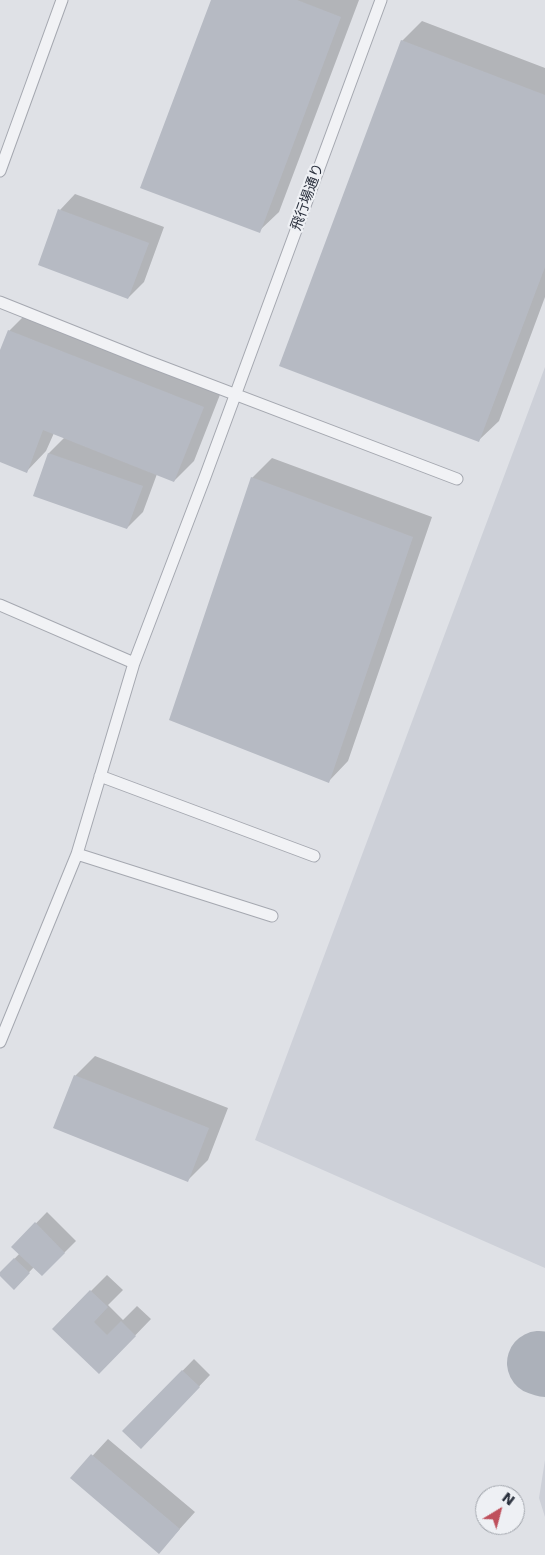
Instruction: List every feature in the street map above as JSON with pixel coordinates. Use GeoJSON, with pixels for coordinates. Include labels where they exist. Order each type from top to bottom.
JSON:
{"type":"FeatureCollection","features":[{"type":"Feature","properties":{"kind":"lane"},"geometry":{"type":"LineString","coordinates":[[0,171],[62,0]]}},
{"type":"Feature","properties":{"kind":"lane","name":"飛行場通り"},"geometry":{"type":"LineString","coordinates":[[0,1042],[77,854],[134,663],[236,394],[381,0]]}},
{"type":"Feature","properties":{"kind":"lane"},"geometry":{"type":"LineString","coordinates":[[0,302],[457,479]]}},
{"type":"Feature","properties":{"kind":"lane"},"geometry":{"type":"LineString","coordinates":[[0,605],[134,663]]}},
{"type":"Feature","properties":{"kind":"lane"},"geometry":{"type":"LineString","coordinates":[[100,776],[314,856]]}},
{"type":"Feature","properties":{"kind":"lane"},"geometry":{"type":"LineString","coordinates":[[77,854],[272,916]]}},
{"type":"Feature","properties":{"kind":"shaded area"},"geometry":{"type":"Polygon","coordinates":[[[545,367],[545,1268],[255,1140],[545,367]]]}},
{"type":"Feature","properties":{"kind":"shaded area"},"geometry":{"type":"Polygon","coordinates":[[[545,1460],[545,1517],[539,1498],[545,1460]]]}},
{"type":"Feature","properties":{"kind":"building"},"geometry":{"type":"Polygon","coordinates":[[[211,0],[297,0],[341,17],[260,233],[140,188],[211,0]]]}},
{"type":"Feature","properties":{"kind":"building"},"geometry":{"type":"Polygon","coordinates":[[[401,40],[545,95],[545,267],[479,442],[279,366],[401,40]]]}},
{"type":"Feature","properties":{"kind":"building"},"geometry":{"type":"Polygon","coordinates":[[[58,209],[149,243],[128,299],[38,265],[58,209]]]}},
{"type":"Feature","properties":{"kind":"building"},"geometry":{"type":"Polygon","coordinates":[[[8,330],[204,407],[174,482],[43,430],[27,473],[0,462],[0,350],[8,330]]]}},
{"type":"Feature","properties":{"kind":"building"},"geometry":{"type":"Polygon","coordinates":[[[48,453],[143,486],[127,529],[33,496],[48,453]]]}},
{"type":"Feature","properties":{"kind":"building"},"geometry":{"type":"Polygon","coordinates":[[[251,477],[413,537],[329,783],[169,720],[251,477]]]}},
{"type":"Feature","properties":{"kind":"building"},"geometry":{"type":"Polygon","coordinates":[[[74,1075],[209,1128],[188,1182],[53,1128],[74,1075]]]}},
{"type":"Feature","properties":{"kind":"building"},"geometry":{"type":"Polygon","coordinates":[[[35,1222],[65,1253],[42,1276],[11,1247],[35,1222]]]}},
{"type":"Feature","properties":{"kind":"building"},"geometry":{"type":"Polygon","coordinates":[[[14,1258],[30,1273],[14,1290],[0,1276],[0,1272],[14,1258]]]}},
{"type":"Feature","properties":{"kind":"building"},"geometry":{"type":"Polygon","coordinates":[[[90,1290],[108,1307],[94,1322],[107,1335],[121,1321],[136,1336],[99,1374],[52,1329],[90,1290]]]}},
{"type":"Feature","properties":{"kind":"building"},"geometry":{"type":"Polygon","coordinates":[[[182,1370],[200,1387],[141,1449],[122,1431],[182,1370]]]}},
{"type":"Feature","properties":{"kind":"building"},"geometry":{"type":"Polygon","coordinates":[[[91,1454],[180,1529],[159,1554],[70,1478],[91,1454]]]}},
{"type":"Feature","properties":{"kind":"taxiway"},"geometry":{"type":"LineString","coordinates":[[539,1363],[545,1365]]}}]}
